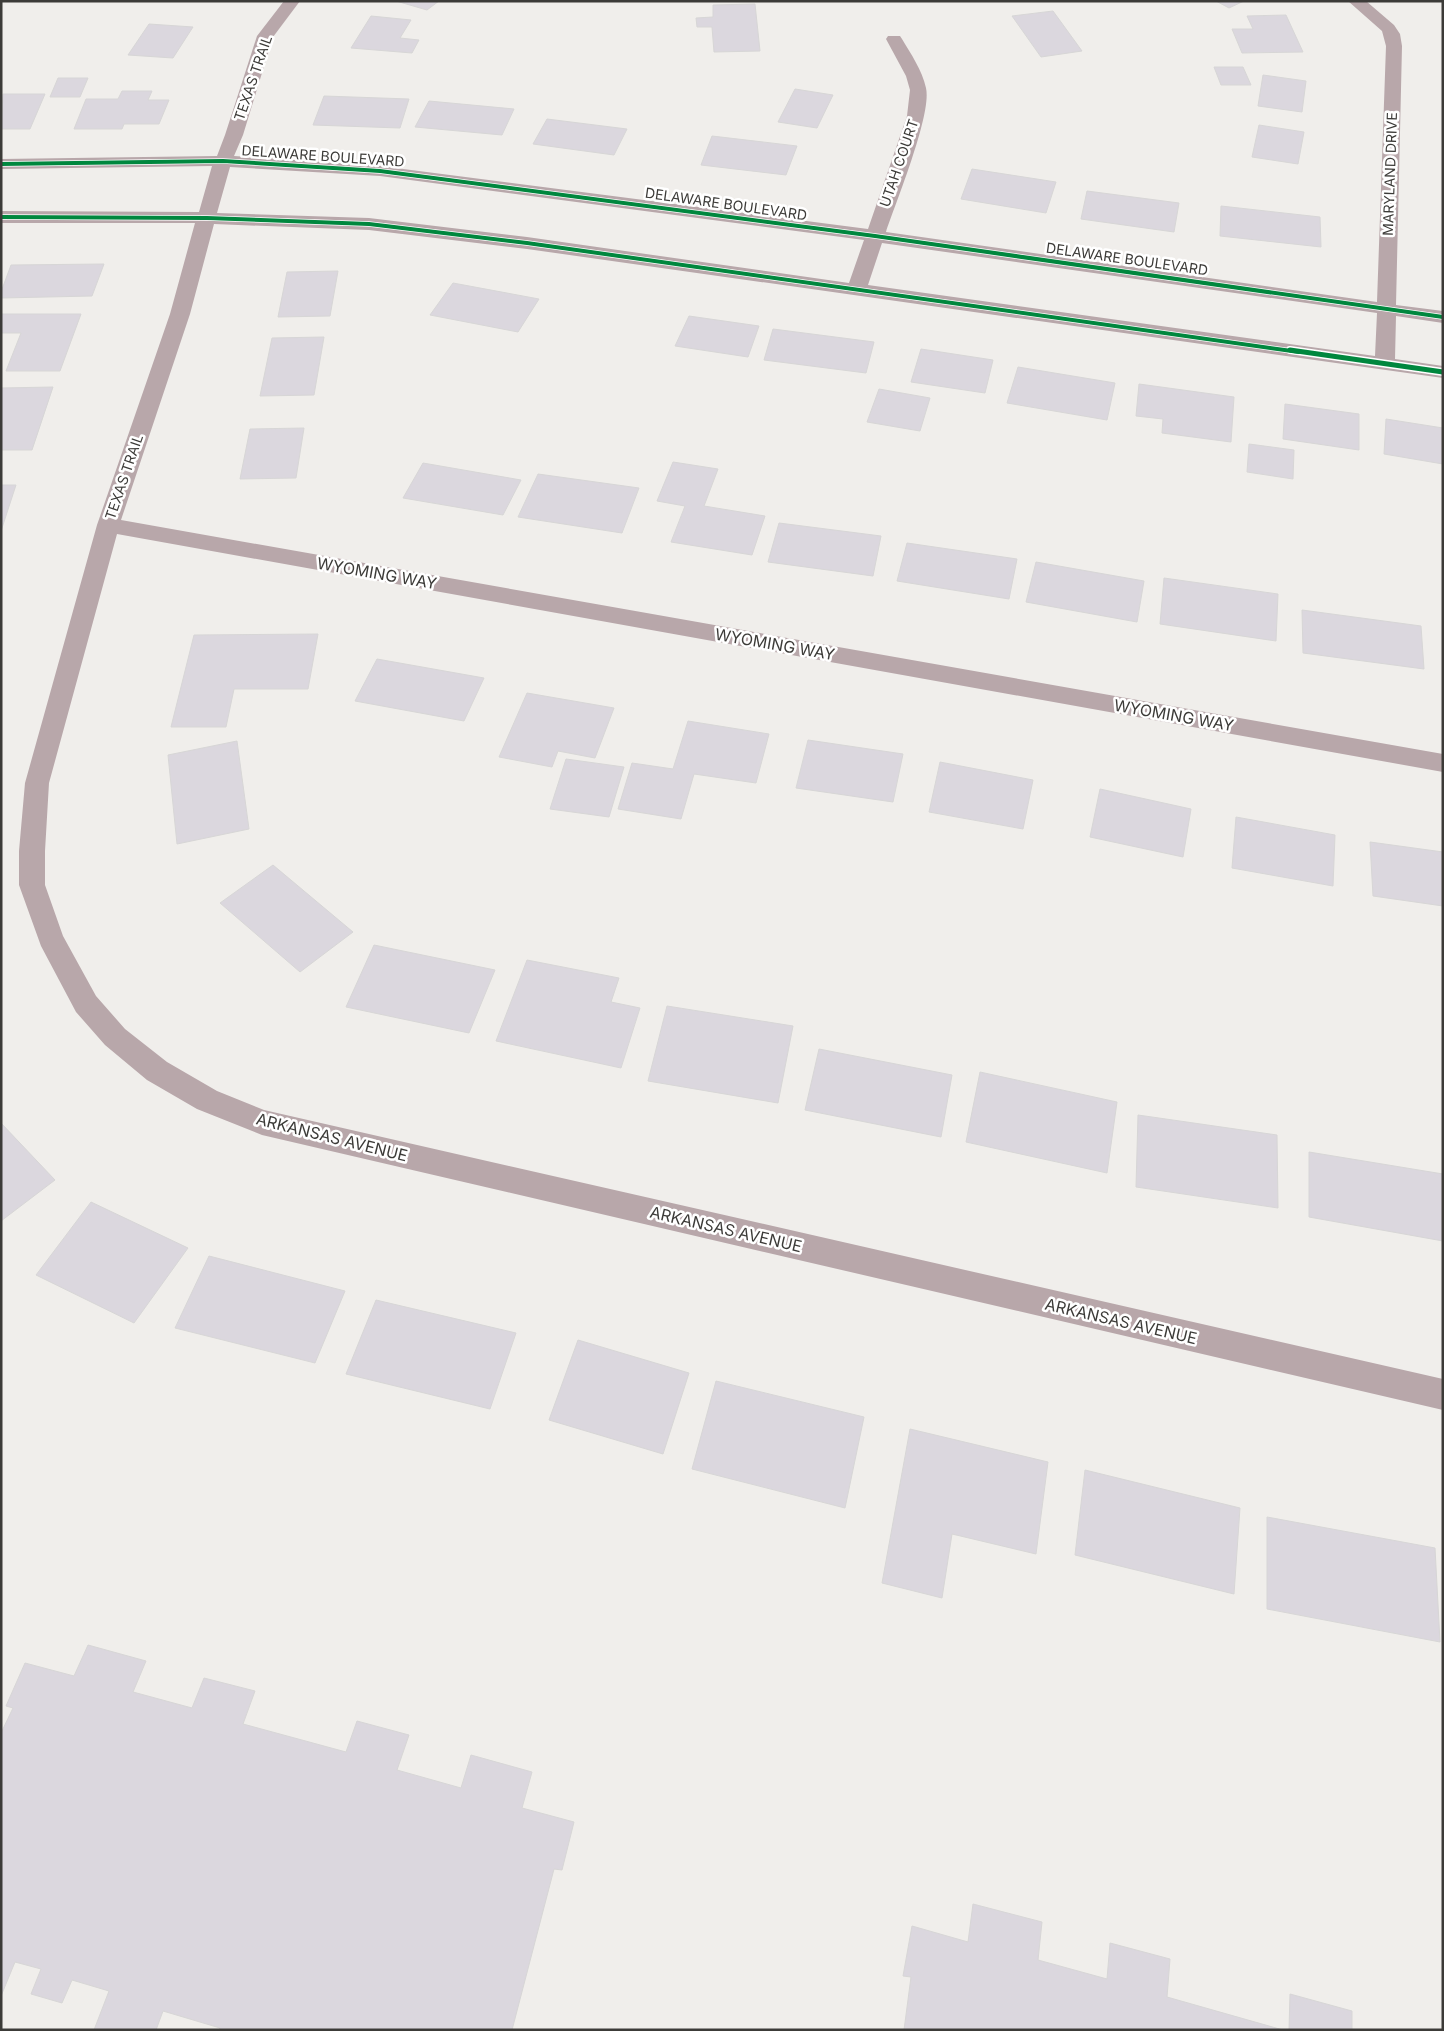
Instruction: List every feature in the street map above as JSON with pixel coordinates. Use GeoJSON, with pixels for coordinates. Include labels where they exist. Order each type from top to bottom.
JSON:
{"type":"FeatureCollection","features":[{"type":"Feature","properties":{"kind":"street","name":"TEXAS TRAIL"},"geometry":{"type":"LineString","coordinates":[[65,966],[50,938],[32,885],[32,851],[37,783],[108,525],[180,314],[223,161],[234,134],[265,36],[292,1]]}},
{"type":"Feature","properties":{"kind":"street","name":"MARYLAND DRIVE"},"geometry":{"type":"LineString","coordinates":[[1356,1],[1388,28],[1392,34],[1394,46],[1385,363]]}},
{"type":"Feature","properties":{"kind":"street","name":"UTAH COURT"},"geometry":{"type":"LineString","coordinates":[[857,288],[916,116],[918,90],[914,76],[894,39]]}},
{"type":"Feature","properties":{"kind":"street","name":"DELAWARE BOULEVARD"},"geometry":{"type":"LineString","coordinates":[[1,164],[223,161],[380,171],[876,236],[1443,317]]}},
{"type":"Feature","properties":{"kind":"street"},"geometry":{"type":"LineString","coordinates":[[1,218],[207,218],[369,224],[527,243],[857,288],[1443,372]]}},
{"type":"Feature","properties":{"kind":"street","name":"WYOMING WAY"},"geometry":{"type":"LineString","coordinates":[[108,525],[1443,762]]}},
{"type":"Feature","properties":{"kind":"street","name":"ARKANSAS AVENUE"},"geometry":{"type":"LineString","coordinates":[[65,966],[86,1004],[115,1037],[157,1071],[207,1100],[262,1122],[1443,1395]]}},
{"type":"Feature","properties":{"kind":"building"},"geometry":{"type":"Polygon","coordinates":[[[396,1],[439,1],[427,10],[396,1]]]}},
{"type":"Feature","properties":{"kind":"building"},"geometry":{"type":"Polygon","coordinates":[[[1216,1],[1244,1],[1229,8],[1216,1]]]}},
{"type":"Feature","properties":{"kind":"building"},"geometry":{"type":"Polygon","coordinates":[[[755,4],[760,51],[714,52],[712,27],[697,27],[696,18],[713,17],[713,5],[755,4]]]}},
{"type":"Feature","properties":{"kind":"building"},"geometry":{"type":"Polygon","coordinates":[[[1053,11],[1082,51],[1041,57],[1012,16],[1053,11]]]}},
{"type":"Feature","properties":{"kind":"building"},"geometry":{"type":"Polygon","coordinates":[[[1286,15],[1303,52],[1242,53],[1232,29],[1253,29],[1247,16],[1286,15]]]}},
{"type":"Feature","properties":{"kind":"building"},"geometry":{"type":"Polygon","coordinates":[[[371,16],[411,20],[400,38],[419,40],[412,53],[351,48],[371,16]]]}},
{"type":"Feature","properties":{"kind":"building"},"geometry":{"type":"Polygon","coordinates":[[[149,24],[193,27],[173,58],[128,55],[149,24]]]}},
{"type":"Feature","properties":{"kind":"building"},"geometry":{"type":"Polygon","coordinates":[[[1214,67],[1243,67],[1251,85],[1221,85],[1214,67]]]}},
{"type":"Feature","properties":{"kind":"building"},"geometry":{"type":"Polygon","coordinates":[[[1263,75],[1306,81],[1302,112],[1258,106],[1263,75]]]}},
{"type":"Feature","properties":{"kind":"building"},"geometry":{"type":"Polygon","coordinates":[[[58,78],[88,78],[80,97],[50,97],[58,78]]]}},
{"type":"Feature","properties":{"kind":"building"},"geometry":{"type":"Polygon","coordinates":[[[795,89],[833,95],[817,128],[778,122],[795,89]]]}},
{"type":"Feature","properties":{"kind":"building"},"geometry":{"type":"Polygon","coordinates":[[[122,91],[152,91],[148,100],[169,100],[159,124],[124,124],[122,129],[74,129],[86,99],[118,99],[122,91]]]}},
{"type":"Feature","properties":{"kind":"building"},"geometry":{"type":"Polygon","coordinates":[[[3,94],[45,94],[30,129],[1,129],[3,94]]]}},
{"type":"Feature","properties":{"kind":"building"},"geometry":{"type":"Polygon","coordinates":[[[324,96],[409,99],[400,128],[313,125],[324,96]]]}},
{"type":"Feature","properties":{"kind":"building"},"geometry":{"type":"Polygon","coordinates":[[[429,101],[514,109],[502,135],[415,127],[429,101]]]}},
{"type":"Feature","properties":{"kind":"building"},"geometry":{"type":"Polygon","coordinates":[[[547,119],[627,129],[614,155],[533,144],[547,119]]]}},
{"type":"Feature","properties":{"kind":"building"},"geometry":{"type":"Polygon","coordinates":[[[1259,125],[1304,132],[1298,164],[1252,157],[1259,125]]]}},
{"type":"Feature","properties":{"kind":"building"},"geometry":{"type":"Polygon","coordinates":[[[712,136],[797,146],[786,175],[701,165],[712,136]]]}},
{"type":"Feature","properties":{"kind":"building"},"geometry":{"type":"Polygon","coordinates":[[[972,169],[1056,182],[1046,213],[961,199],[972,169]]]}},
{"type":"Feature","properties":{"kind":"building"},"geometry":{"type":"Polygon","coordinates":[[[1087,191],[1179,203],[1174,232],[1081,219],[1087,191]]]}},
{"type":"Feature","properties":{"kind":"building"},"geometry":{"type":"Polygon","coordinates":[[[1221,206],[1320,217],[1321,247],[1220,236],[1221,206]]]}},
{"type":"Feature","properties":{"kind":"building"},"geometry":{"type":"Polygon","coordinates":[[[104,264],[92,296],[1,298],[1,292],[11,265],[104,264]]]}},
{"type":"Feature","properties":{"kind":"building"},"geometry":{"type":"Polygon","coordinates":[[[338,271],[330,316],[278,317],[287,272],[338,271]]]}},
{"type":"Feature","properties":{"kind":"building"},"geometry":{"type":"Polygon","coordinates":[[[453,283],[539,299],[518,332],[430,315],[453,283]]]}},
{"type":"Feature","properties":{"kind":"building"},"geometry":{"type":"Polygon","coordinates":[[[1,314],[81,314],[60,371],[6,371],[21,333],[1,333],[1,314]]]}},
{"type":"Feature","properties":{"kind":"building"},"geometry":{"type":"Polygon","coordinates":[[[689,316],[759,326],[748,357],[675,346],[689,316]]]}},
{"type":"Feature","properties":{"kind":"building"},"geometry":{"type":"Polygon","coordinates":[[[773,329],[874,342],[866,373],[764,360],[773,329]]]}},
{"type":"Feature","properties":{"kind":"building"},"geometry":{"type":"Polygon","coordinates":[[[324,337],[314,395],[260,396],[272,338],[324,337]]]}},
{"type":"Feature","properties":{"kind":"building"},"geometry":{"type":"Polygon","coordinates":[[[921,349],[993,360],[985,393],[911,382],[921,349]]]}},
{"type":"Feature","properties":{"kind":"building"},"geometry":{"type":"Polygon","coordinates":[[[1018,367],[1115,383],[1107,420],[1007,403],[1018,367]]]}},
{"type":"Feature","properties":{"kind":"building"},"geometry":{"type":"Polygon","coordinates":[[[1139,384],[1234,397],[1231,442],[1162,433],[1163,419],[1136,416],[1139,384]]]}},
{"type":"Feature","properties":{"kind":"building"},"geometry":{"type":"Polygon","coordinates":[[[53,387],[32,450],[1,450],[1,388],[53,387]]]}},
{"type":"Feature","properties":{"kind":"building"},"geometry":{"type":"Polygon","coordinates":[[[879,389],[930,398],[920,431],[867,422],[879,389]]]}},
{"type":"Feature","properties":{"kind":"building"},"geometry":{"type":"Polygon","coordinates":[[[1285,404],[1359,414],[1359,450],[1283,439],[1285,404]]]}},
{"type":"Feature","properties":{"kind":"building"},"geometry":{"type":"Polygon","coordinates":[[[1386,419],[1443,428],[1443,464],[1384,454],[1386,419]]]}},
{"type":"Feature","properties":{"kind":"building"},"geometry":{"type":"Polygon","coordinates":[[[304,428],[296,478],[240,479],[250,429],[304,428]]]}},
{"type":"Feature","properties":{"kind":"building"},"geometry":{"type":"Polygon","coordinates":[[[1249,444],[1294,450],[1293,479],[1247,472],[1249,444]]]}},
{"type":"Feature","properties":{"kind":"building"},"geometry":{"type":"Polygon","coordinates":[[[673,462],[718,469],[704,506],[765,516],[752,555],[671,542],[685,506],[657,501],[673,462]]]}},
{"type":"Feature","properties":{"kind":"building"},"geometry":{"type":"Polygon","coordinates":[[[423,463],[521,480],[503,515],[403,498],[423,463]]]}},
{"type":"Feature","properties":{"kind":"building"},"geometry":{"type":"Polygon","coordinates":[[[538,474],[639,488],[622,533],[518,517],[538,474]]]}},
{"type":"Feature","properties":{"kind":"building"},"geometry":{"type":"Polygon","coordinates":[[[1,485],[16,485],[1,531],[1,485]]]}},
{"type":"Feature","properties":{"kind":"building"},"geometry":{"type":"Polygon","coordinates":[[[779,523],[881,536],[873,576],[768,562],[779,523]]]}},
{"type":"Feature","properties":{"kind":"building"},"geometry":{"type":"Polygon","coordinates":[[[907,543],[1017,559],[1009,599],[897,581],[907,543]]]}},
{"type":"Feature","properties":{"kind":"building"},"geometry":{"type":"Polygon","coordinates":[[[1036,562],[1144,581],[1137,622],[1026,602],[1036,562]]]}},
{"type":"Feature","properties":{"kind":"building"},"geometry":{"type":"Polygon","coordinates":[[[1164,578],[1278,594],[1276,641],[1160,624],[1164,578]]]}},
{"type":"Feature","properties":{"kind":"building"},"geometry":{"type":"Polygon","coordinates":[[[1302,610],[1421,626],[1424,669],[1303,653],[1302,610]]]}},
{"type":"Feature","properties":{"kind":"building"},"geometry":{"type":"Polygon","coordinates":[[[318,634],[308,689],[234,689],[226,727],[171,727],[194,635],[318,634]]]}},
{"type":"Feature","properties":{"kind":"building"},"geometry":{"type":"Polygon","coordinates":[[[377,659],[484,678],[464,721],[355,701],[377,659]]]}},
{"type":"Feature","properties":{"kind":"building"},"geometry":{"type":"Polygon","coordinates":[[[527,693],[614,708],[595,758],[558,751],[552,767],[499,757],[527,693]]]}},
{"type":"Feature","properties":{"kind":"building"},"geometry":{"type":"Polygon","coordinates":[[[688,721],[769,734],[756,783],[694,774],[681,819],[618,809],[632,763],[673,769],[688,721]]]}},
{"type":"Feature","properties":{"kind":"building"},"geometry":{"type":"Polygon","coordinates":[[[808,740],[903,754],[893,802],[796,788],[808,740]]]}},
{"type":"Feature","properties":{"kind":"building"},"geometry":{"type":"Polygon","coordinates":[[[237,741],[249,829],[177,844],[168,755],[237,741]]]}},
{"type":"Feature","properties":{"kind":"building"},"geometry":{"type":"Polygon","coordinates":[[[566,759],[624,767],[609,817],[550,809],[566,759]]]}},
{"type":"Feature","properties":{"kind":"building"},"geometry":{"type":"Polygon","coordinates":[[[940,762],[1033,780],[1023,829],[929,812],[940,762]]]}},
{"type":"Feature","properties":{"kind":"building"},"geometry":{"type":"Polygon","coordinates":[[[1100,789],[1191,809],[1183,857],[1090,837],[1100,789]]]}},
{"type":"Feature","properties":{"kind":"building"},"geometry":{"type":"Polygon","coordinates":[[[1236,817],[1335,835],[1333,886],[1232,868],[1236,817]]]}},
{"type":"Feature","properties":{"kind":"building"},"geometry":{"type":"Polygon","coordinates":[[[1370,842],[1443,852],[1443,906],[1373,896],[1370,842]]]}},
{"type":"Feature","properties":{"kind":"building"},"geometry":{"type":"Polygon","coordinates":[[[273,865],[353,932],[300,972],[220,903],[273,865]]]}},
{"type":"Feature","properties":{"kind":"building"},"geometry":{"type":"Polygon","coordinates":[[[374,945],[495,970],[469,1033],[346,1007],[374,945]]]}},
{"type":"Feature","properties":{"kind":"building"},"geometry":{"type":"Polygon","coordinates":[[[527,960],[619,978],[611,1002],[640,1008],[621,1068],[496,1041],[527,960]]]}},
{"type":"Feature","properties":{"kind":"building"},"geometry":{"type":"Polygon","coordinates":[[[667,1006],[793,1026],[778,1103],[648,1081],[667,1006]]]}},
{"type":"Feature","properties":{"kind":"building"},"geometry":{"type":"Polygon","coordinates":[[[819,1049],[952,1075],[941,1137],[805,1110],[819,1049]]]}},
{"type":"Feature","properties":{"kind":"building"},"geometry":{"type":"Polygon","coordinates":[[[980,1072],[1117,1102],[1107,1173],[966,1142],[980,1072]]]}},
{"type":"Feature","properties":{"kind":"building"},"geometry":{"type":"Polygon","coordinates":[[[1138,1115],[1277,1135],[1278,1208],[1136,1187],[1138,1115]]]}},
{"type":"Feature","properties":{"kind":"building"},"geometry":{"type":"Polygon","coordinates":[[[1,1123],[55,1180],[1,1221],[1,1123]]]}},
{"type":"Feature","properties":{"kind":"building"},"geometry":{"type":"Polygon","coordinates":[[[1309,1152],[1443,1174],[1443,1241],[1309,1217],[1309,1152]]]}},
{"type":"Feature","properties":{"kind":"building"},"geometry":{"type":"Polygon","coordinates":[[[91,1202],[188,1248],[134,1323],[36,1275],[91,1202]]]}},
{"type":"Feature","properties":{"kind":"building"},"geometry":{"type":"Polygon","coordinates":[[[209,1256],[345,1291],[315,1363],[175,1328],[209,1256]]]}},
{"type":"Feature","properties":{"kind":"building"},"geometry":{"type":"Polygon","coordinates":[[[376,1300],[516,1333],[490,1409],[346,1374],[376,1300]]]}},
{"type":"Feature","properties":{"kind":"building"},"geometry":{"type":"Polygon","coordinates":[[[578,1340],[689,1373],[663,1454],[549,1420],[578,1340]]]}},
{"type":"Feature","properties":{"kind":"building"},"geometry":{"type":"Polygon","coordinates":[[[716,1381],[864,1417],[845,1508],[692,1469],[716,1381]]]}},
{"type":"Feature","properties":{"kind":"building"},"geometry":{"type":"Polygon","coordinates":[[[910,1429],[1048,1462],[1036,1554],[952,1534],[942,1598],[882,1583],[910,1429]]]}},
{"type":"Feature","properties":{"kind":"building"},"geometry":{"type":"Polygon","coordinates":[[[1085,1470],[1240,1508],[1234,1594],[1075,1555],[1085,1470]]]}},
{"type":"Feature","properties":{"kind":"building"},"geometry":{"type":"Polygon","coordinates":[[[1267,1517],[1435,1548],[1440,1642],[1267,1609],[1267,1517]]]}},
{"type":"Feature","properties":{"kind":"building"},"geometry":{"type":"Polygon","coordinates":[[[88,1645],[146,1661],[133,1692],[192,1708],[204,1678],[255,1691],[243,1724],[346,1752],[357,1721],[409,1735],[397,1770],[461,1788],[471,1755],[532,1772],[522,1808],[574,1822],[562,1870],[554,1869],[512,2030],[219,2030],[220,2028],[163,2011],[156,2030],[94,2030],[109,1991],[72,1980],[62,2003],[31,1994],[41,1969],[15,1962],[1,1996],[1,1733],[13,1708],[6,1706],[25,1663],[74,1676],[88,1645]]]}},
{"type":"Feature","properties":{"kind":"building"},"geometry":{"type":"Polygon","coordinates":[[[973,1904],[1042,1922],[1038,1960],[1107,1979],[1110,1943],[1170,1959],[1167,1997],[1283,2030],[904,2030],[911,1977],[903,1976],[912,1926],[968,1942],[973,1904]]]}},
{"type":"Feature","properties":{"kind":"building"},"geometry":{"type":"Polygon","coordinates":[[[1290,1994],[1352,2011],[1352,2030],[1289,2030],[1290,1994]]]}},
{"type":"Feature","properties":{"kind":"cycle path"},"geometry":{"type":"LineString","coordinates":[[1,164],[223,161],[380,171],[875,236],[1443,317]]}},
{"type":"Feature","properties":{"kind":"cycle path"},"geometry":{"type":"LineString","coordinates":[[1,217],[207,218],[369,224],[527,243],[1443,372]]}}]}
